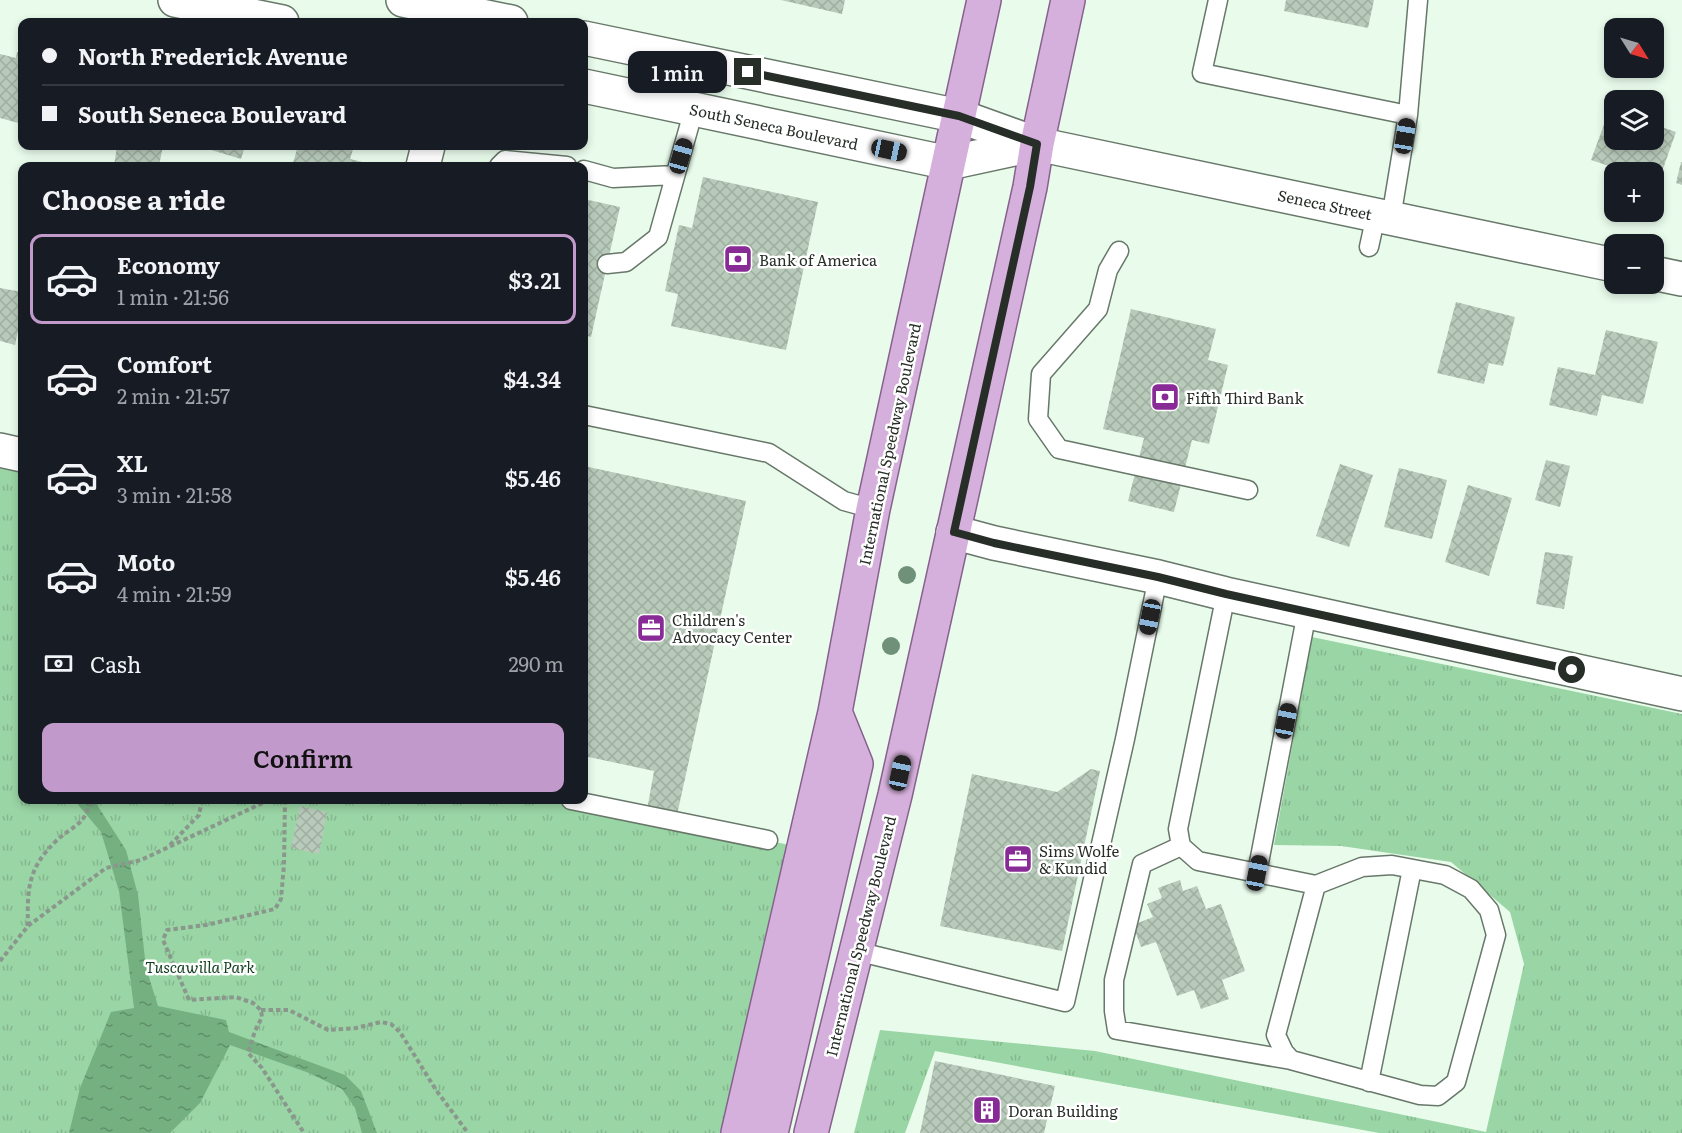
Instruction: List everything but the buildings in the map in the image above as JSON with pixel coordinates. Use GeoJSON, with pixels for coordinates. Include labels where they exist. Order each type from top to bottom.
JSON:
{"type":"FeatureCollection","features":[{"type":"Feature","properties":{"kind":"main road","name":"International Speedway Boulevard"},"geometry":{"type":"LineString","coordinates":[[738,1133],[835,712],[873,509],[984,0]]}},
{"type":"Feature","properties":{"kind":"main road","name":"International Speedway Boulevard"},"geometry":{"type":"LineString","coordinates":[[811,1133],[895,795],[1030,187],[1068,0]]}},
{"type":"Feature","properties":{"kind":"main road"},"geometry":{"type":"LineString","coordinates":[[771,1133],[856,764],[835,712]]}},
{"type":"Feature","properties":{"kind":"street"},"geometry":{"type":"LineString","coordinates":[[175,0],[263,18]]}},
{"type":"Feature","properties":{"kind":"street"},"geometry":{"type":"LineString","coordinates":[[403,0],[492,18]]}},
{"type":"Feature","properties":{"kind":"street"},"geometry":{"type":"LineString","coordinates":[[588,39],[959,116],[1037,144]]}},
{"type":"Feature","properties":{"kind":"street"},"geometry":{"type":"LineString","coordinates":[[694,109],[705,63]]}},
{"type":"Feature","properties":{"kind":"street","name":"South Seneca Boulevard"},"geometry":{"type":"LineString","coordinates":[[588,87],[949,163],[1037,144]]}},
{"type":"Feature","properties":{"kind":"street","name":"Seneca Street"},"geometry":{"type":"LineString","coordinates":[[1037,144],[1604,263]]}},
{"type":"Feature","properties":{"kind":"street"},"geometry":{"type":"LineString","coordinates":[[1664,275],[1682,279]]}},
{"type":"Feature","properties":{"kind":"street"},"geometry":{"type":"LineString","coordinates":[[0,450],[18,454]]}},
{"type":"Feature","properties":{"kind":"street"},"geometry":{"type":"LineString","coordinates":[[954,532],[994,543],[1158,577],[1682,694]]}},
{"type":"Feature","properties":{"kind":"lane"},"geometry":{"type":"LineString","coordinates":[[1218,0],[1202,74],[1408,115]]}},
{"type":"Feature","properties":{"kind":"lane"},"geometry":{"type":"LineString","coordinates":[[1369,247],[1383,217],[1408,115],[1418,0]]}},
{"type":"Feature","properties":{"kind":"lane"},"geometry":{"type":"LineString","coordinates":[[607,264],[626,262],[658,237],[694,109]]}},
{"type":"Feature","properties":{"kind":"lane"},"geometry":{"type":"LineString","coordinates":[[503,162],[505,160],[526,162]]}},
{"type":"Feature","properties":{"kind":"lane"},"geometry":{"type":"LineString","coordinates":[[588,171],[613,178],[675,175]]}},
{"type":"Feature","properties":{"kind":"lane"},"geometry":{"type":"LineString","coordinates":[[1119,250],[1108,270],[1098,309],[1041,374],[1038,419],[1059,449],[1248,489]]}},
{"type":"Feature","properties":{"kind":"lane"},"geometry":{"type":"LineString","coordinates":[[588,416],[769,453],[844,501],[873,509]]}},
{"type":"Feature","properties":{"kind":"lane"},"geometry":{"type":"LineString","coordinates":[[856,951],[1065,1002],[1121,759],[1158,577]]}},
{"type":"Feature","properties":{"kind":"lane"},"geometry":{"type":"LineString","coordinates":[[1181,846],[1142,864],[1114,980],[1114,1011],[1118,1030],[1291,1060],[1420,1095],[1438,1096],[1456,1082],[1496,935],[1489,910],[1471,889],[1445,875],[1392,865],[1362,867],[1316,885],[1198,861],[1181,846],[1179,829],[1226,594]]}},
{"type":"Feature","properties":{"kind":"lane"},"geometry":{"type":"LineString","coordinates":[[1257,873],[1307,612]]}},
{"type":"Feature","properties":{"kind":"lane"},"geometry":{"type":"LineString","coordinates":[[588,803],[768,840]]}},
{"type":"Feature","properties":{"kind":"lane"},"geometry":{"type":"LineString","coordinates":[[1370,1082],[1412,869]]}},
{"type":"Feature","properties":{"kind":"lane"},"geometry":{"type":"LineString","coordinates":[[1291,1060],[1284,1052],[1276,1035],[1316,885]]}},
{"type":"Feature","properties":{"kind":"path"},"geometry":{"type":"LineString","coordinates":[[28,926],[27,899],[33,871],[39,860],[57,840],[81,821],[91,804]]}},
{"type":"Feature","properties":{"kind":"path"},"geometry":{"type":"LineString","coordinates":[[167,848],[199,815],[201,804]]}},
{"type":"Feature","properties":{"kind":"path"},"geometry":{"type":"LineString","coordinates":[[0,961],[28,926],[106,868],[141,860],[260,804]]}},
{"type":"Feature","properties":{"kind":"path"},"geometry":{"type":"LineString","coordinates":[[285,804],[281,899],[275,909],[206,925],[167,930],[163,940],[189,1000],[236,997],[253,1003],[261,1010],[262,1017],[248,1053],[262,1068],[304,1133]]}},
{"type":"Feature","properties":{"kind":"path"},"geometry":{"type":"LineString","coordinates":[[261,1010],[289,1010],[328,1030],[356,1028],[381,1022],[391,1024],[400,1032],[436,1090],[468,1133]]}},
{"type":"Feature","properties":{"kind":"green space","name":"Tuscawilla Park"},"geometry":{"type":"Polygon","coordinates":[[[0,450],[18,454],[18,804],[588,804],[804,848],[738,1133],[0,1133],[0,450]]]}},
{"type":"Feature","properties":{"kind":"green space"},"geometry":{"type":"Polygon","coordinates":[[[1312,637],[1682,714],[1682,1133],[1379,1133],[935,1051],[905,1133],[854,1133],[880,1030],[1095,1051],[1486,1132],[1524,964],[1510,912],[1451,862],[1341,846],[1274,845],[1312,637]]]}},
{"type":"Feature","properties":{"kind":"water"},"geometry":{"type":"Polygon","coordinates":[[[77,804],[97,804],[126,850],[138,895],[146,968],[158,1006],[226,1020],[229,1032],[345,1075],[361,1091],[377,1133],[362,1133],[355,1108],[342,1089],[309,1073],[230,1045],[200,1103],[170,1133],[69,1133],[80,1088],[111,1012],[134,1008],[119,891],[101,832],[77,804]]]}},
{"type":"Feature","properties":{"kind":"place","name":"Bank of America"},"geometry":{"type":"Point","coordinates":[738,259]}},
{"type":"Feature","properties":{"kind":"place","name":"Fifth Third Bank"},"geometry":{"type":"Point","coordinates":[1165,397]}},
{"type":"Feature","properties":{"kind":"place","name":"Children's Advocacy Center"},"geometry":{"type":"Point","coordinates":[651,628]}},
{"type":"Feature","properties":{"kind":"place","name":"Sims Wolfe & Kundid"},"geometry":{"type":"Point","coordinates":[1018,859]}},
{"type":"Feature","properties":{"kind":"place","name":"Doran Building"},"geometry":{"type":"Point","coordinates":[987,1110]}},
{"type":"Feature","properties":{"kind":"route"},"geometry":{"type":"LineString","coordinates":[[748,72],[959,116],[1037,144],[1030,187],[954,532],[994,543],[1158,577],[1572,670]]}}]}
